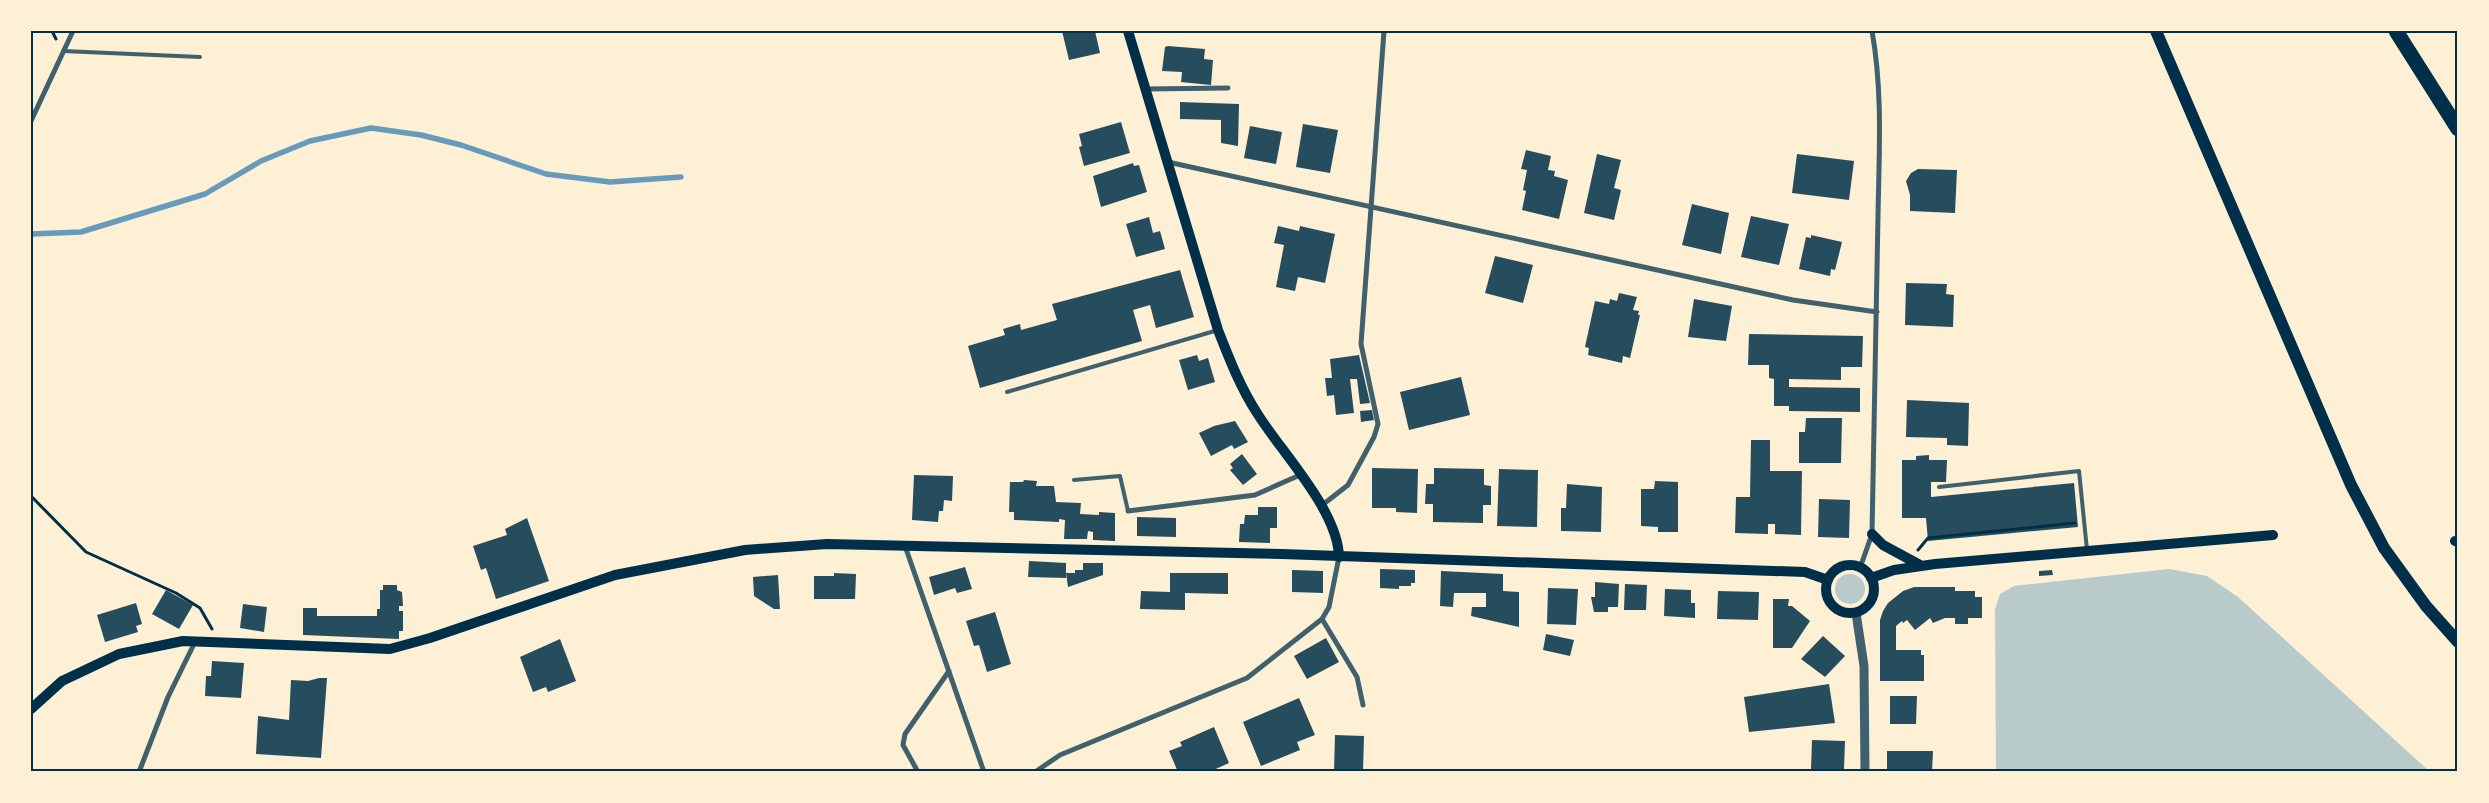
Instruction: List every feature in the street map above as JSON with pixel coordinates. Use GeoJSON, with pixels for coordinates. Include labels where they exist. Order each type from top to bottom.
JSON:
{"type":"FeatureCollection","features":[{"type":"Feature","properties":{"kind":"highway"},"geometry":{"type":"LineString","coordinates":[[2396,31],[2458,129]]}},
{"type":"Feature","properties":{"kind":"main road"},"geometry":{"type":"LineString","coordinates":[[1128,31],[1218,330],[1237,376],[1257,413],[1321,506],[1332,526],[1339,546],[1339,557]]}},
{"type":"Feature","properties":{"kind":"main road"},"geometry":{"type":"LineString","coordinates":[[2156,31],[2351,485],[2384,548],[2426,606],[2458,642]]}},
{"type":"Feature","properties":{"kind":"main road"},"geometry":{"type":"LineString","coordinates":[[1872,534],[1883,545],[1921,565]]}},
{"type":"Feature","properties":{"kind":"main road"},"geometry":{"type":"LineString","coordinates":[[1871,578],[1894,570],[1921,565],[2272,535]]}},
{"type":"Feature","properties":{"kind":"main road"},"geometry":{"type":"LineString","coordinates":[[31,709],[62,681],[119,654],[183,641],[390,649],[430,638],[625,573],[745,550],[827,544],[1339,557],[1805,572],[1828,580]]}},
{"type":"Feature","properties":{"kind":"main road"},"geometry":{"type":"LineString","coordinates":[[1853,565],[1860,568],[1871,578],[1874,584],[1872,599],[1862,610],[1856,613],[1848,614],[1834,608],[1826,595],[1828,580],[1838,568],[1853,565]]}},
{"type":"Feature","properties":{"kind":"street"},"geometry":{"type":"LineString","coordinates":[[31,121],[73,31]]}},
{"type":"Feature","properties":{"kind":"street"},"geometry":{"type":"LineString","coordinates":[[1321,506],[1348,485],[1374,437],[1378,424],[1361,344],[1384,31]]}},
{"type":"Feature","properties":{"kind":"street"},"geometry":{"type":"LineString","coordinates":[[1860,568],[1872,534],[1877,312],[1879,108],[1878,66],[1872,31]]}},
{"type":"Feature","properties":{"kind":"street"},"geometry":{"type":"LineString","coordinates":[[1144,89],[1228,88]]}},
{"type":"Feature","properties":{"kind":"street"},"geometry":{"type":"LineString","coordinates":[[1167,162],[1793,300],[1877,312]]}},
{"type":"Feature","properties":{"kind":"street"},"geometry":{"type":"LineString","coordinates":[[1128,511],[1255,495],[1300,475]]}},
{"type":"Feature","properties":{"kind":"street"},"geometry":{"type":"LineString","coordinates":[[905,546],[984,772]]}},
{"type":"Feature","properties":{"kind":"street"},"geometry":{"type":"LineString","coordinates":[[1035,772],[1060,755],[1247,678],[1322,619],[1328,607],[1339,557]]}},
{"type":"Feature","properties":{"kind":"street"},"geometry":{"type":"LineString","coordinates":[[1856,613],[1864,666],[1865,772]]}},
{"type":"Feature","properties":{"kind":"street"},"geometry":{"type":"LineString","coordinates":[[1322,619],[1357,677],[1363,705]]}},
{"type":"Feature","properties":{"kind":"street"},"geometry":{"type":"LineString","coordinates":[[139,772],[168,697],[195,642]]}},
{"type":"Feature","properties":{"kind":"street"},"geometry":{"type":"LineString","coordinates":[[918,772],[903,745],[905,734],[949,671]]}},
{"type":"Feature","properties":{"kind":"lane"},"geometry":{"type":"LineString","coordinates":[[63,50],[200,57]]}},
{"type":"Feature","properties":{"kind":"lane"},"geometry":{"type":"LineString","coordinates":[[1007,392],[1218,330]]}},
{"type":"Feature","properties":{"kind":"lane"},"geometry":{"type":"LineString","coordinates":[[1939,487],[2079,471],[2087,550]]}},
{"type":"Feature","properties":{"kind":"lane"},"geometry":{"type":"LineString","coordinates":[[1074,480],[1120,476],[1128,511]]}},
{"type":"Feature","properties":{"kind":"path"},"geometry":{"type":"LineString","coordinates":[[31,496],[86,552],[176,593],[200,608],[212,628],[216,642]]}},
{"type":"Feature","properties":{"kind":"path"},"geometry":{"type":"LineString","coordinates":[[1917,553],[1928,538],[2078,523]]}},
{"type":"Feature","properties":{"kind":"path"},"geometry":{"type":"LineString","coordinates":[[1937,537],[1938,542]]}},
{"type":"Feature","properties":{"kind":"shaded area"},"geometry":{"type":"Polygon","coordinates":[[[2169,569],[2207,576],[2238,597],[2430,772],[1996,772],[1995,609],[2000,594],[2014,586],[2169,569]]]}},
{"type":"Feature","properties":{"kind":"shaded area"},"geometry":{"type":"Polygon","coordinates":[[[1850,574],[1861,578],[1865,589],[1861,600],[1850,604],[1839,600],[1835,589],[1839,578],[1850,574]]]}},
{"type":"Feature","properties":{"kind":"building"},"geometry":{"type":"Polygon","coordinates":[[[1062,31],[1095,31],[1100,53],[1069,60],[1062,31]]]}},
{"type":"Feature","properties":{"kind":"building"},"geometry":{"type":"Polygon","coordinates":[[[1165,47],[1205,49],[1204,59],[1213,60],[1211,85],[1181,82],[1182,72],[1162,71],[1165,47]]]}},
{"type":"Feature","properties":{"kind":"building"},"geometry":{"type":"Polygon","coordinates":[[[1180,102],[1239,104],[1238,146],[1221,143],[1221,120],[1180,119],[1180,102]]]}},
{"type":"Feature","properties":{"kind":"building"},"geometry":{"type":"Polygon","coordinates":[[[1121,122],[1130,153],[1084,166],[1079,147],[1082,146],[1079,134],[1121,122]]]}},
{"type":"Feature","properties":{"kind":"building"},"geometry":{"type":"Polygon","coordinates":[[[1303,124],[1338,130],[1330,173],[1296,167],[1303,124]]]}},
{"type":"Feature","properties":{"kind":"building"},"geometry":{"type":"Polygon","coordinates":[[[1250,126],[1282,132],[1276,164],[1244,158],[1250,126]]]}},
{"type":"Feature","properties":{"kind":"building"},"geometry":{"type":"Polygon","coordinates":[[[1526,150],[1551,156],[1548,170],[1555,171],[1554,176],[1568,180],[1559,219],[1522,210],[1526,191],[1523,190],[1527,170],[1521,169],[1526,150]]]}},
{"type":"Feature","properties":{"kind":"building"},"geometry":{"type":"Polygon","coordinates":[[[1597,154],[1621,160],[1614,188],[1621,190],[1614,220],[1584,213],[1597,154]]]}},
{"type":"Feature","properties":{"kind":"building"},"geometry":{"type":"Polygon","coordinates":[[[1797,154],[1854,161],[1849,200],[1792,193],[1797,154]]]}},
{"type":"Feature","properties":{"kind":"building"},"geometry":{"type":"Polygon","coordinates":[[[1133,163],[1134,166],[1139,165],[1147,192],[1101,207],[1093,176],[1133,163]]]}},
{"type":"Feature","properties":{"kind":"building"},"geometry":{"type":"Polygon","coordinates":[[[1918,169],[1957,170],[1955,213],[1910,211],[1910,195],[1906,181],[1911,173],[1918,169]]]}},
{"type":"Feature","properties":{"kind":"building"},"geometry":{"type":"Polygon","coordinates":[[[1692,204],[1729,213],[1721,254],[1682,245],[1692,204]]]}},
{"type":"Feature","properties":{"kind":"building"},"geometry":{"type":"Polygon","coordinates":[[[1751,216],[1789,224],[1779,265],[1741,257],[1751,216]]]}},
{"type":"Feature","properties":{"kind":"building"},"geometry":{"type":"Polygon","coordinates":[[[1149,217],[1153,233],[1160,231],[1165,249],[1136,257],[1126,224],[1149,217]]]}},
{"type":"Feature","properties":{"kind":"building"},"geometry":{"type":"Polygon","coordinates":[[[1278,226],[1299,231],[1300,226],[1335,234],[1325,283],[1298,277],[1295,291],[1276,287],[1284,245],[1274,243],[1278,226]]]}},
{"type":"Feature","properties":{"kind":"building"},"geometry":{"type":"Polygon","coordinates":[[[1811,235],[1842,242],[1835,270],[1831,269],[1830,276],[1799,269],[1806,237],[1811,238],[1811,235]]]}},
{"type":"Feature","properties":{"kind":"building"},"geometry":{"type":"Polygon","coordinates":[[[1495,256],[1533,265],[1523,303],[1485,293],[1495,256]]]}},
{"type":"Feature","properties":{"kind":"building"},"geometry":{"type":"Polygon","coordinates":[[[1180,270],[1194,317],[1156,328],[1150,305],[1133,310],[1142,341],[980,388],[968,346],[1005,335],[1003,329],[1020,324],[1021,330],[1057,320],[1052,304],[1180,270]]]}},
{"type":"Feature","properties":{"kind":"building"},"geometry":{"type":"Polygon","coordinates":[[[1906,283],[1947,284],[1946,294],[1954,295],[1953,327],[1905,325],[1906,283]]]}},
{"type":"Feature","properties":{"kind":"building"},"geometry":{"type":"Polygon","coordinates":[[[1619,293],[1637,297],[1633,310],[1639,311],[1638,315],[1640,315],[1630,358],[1623,356],[1622,363],[1588,355],[1589,348],[1585,347],[1595,301],[1609,304],[1610,299],[1617,301],[1619,293]]]}},
{"type":"Feature","properties":{"kind":"building"},"geometry":{"type":"Polygon","coordinates":[[[1694,299],[1732,306],[1726,341],[1688,337],[1694,299]]]}},
{"type":"Feature","properties":{"kind":"building"},"geometry":{"type":"Polygon","coordinates":[[[1749,334],[1863,336],[1862,367],[1841,367],[1841,380],[1789,379],[1789,387],[1860,388],[1860,412],[1789,411],[1789,406],[1774,406],[1774,379],[1769,378],[1769,365],[1748,365],[1749,334]]]}},
{"type":"Feature","properties":{"kind":"building"},"geometry":{"type":"Polygon","coordinates":[[[1197,355],[1199,361],[1208,358],[1215,382],[1188,390],[1179,360],[1197,355]]]}},
{"type":"Feature","properties":{"kind":"building"},"geometry":{"type":"Polygon","coordinates":[[[1359,355],[1370,403],[1360,404],[1357,379],[1350,379],[1354,413],[1336,415],[1334,395],[1327,396],[1325,378],[1332,378],[1330,359],[1359,355]]]}},
{"type":"Feature","properties":{"kind":"building"},"geometry":{"type":"Polygon","coordinates":[[[1461,377],[1470,415],[1409,430],[1400,392],[1461,377]]]}},
{"type":"Feature","properties":{"kind":"building"},"geometry":{"type":"Polygon","coordinates":[[[1907,400],[1969,403],[1968,446],[1947,445],[1947,438],[1906,437],[1907,400]]]}},
{"type":"Feature","properties":{"kind":"building"},"geometry":{"type":"Polygon","coordinates":[[[1372,410],[1374,420],[1361,422],[1360,411],[1372,410]]]}},
{"type":"Feature","properties":{"kind":"building"},"geometry":{"type":"Polygon","coordinates":[[[1806,418],[1842,418],[1841,463],[1799,463],[1799,432],[1805,432],[1806,418]]]}},
{"type":"Feature","properties":{"kind":"building"},"geometry":{"type":"Polygon","coordinates":[[[1235,421],[1248,442],[1234,449],[1232,445],[1211,456],[1199,433],[1214,426],[1235,421]]]}},
{"type":"Feature","properties":{"kind":"building"},"geometry":{"type":"Polygon","coordinates":[[[1751,440],[1770,440],[1770,471],[1802,471],[1801,535],[1775,534],[1775,524],[1768,524],[1768,534],[1735,533],[1736,497],[1750,497],[1751,440]]]}},
{"type":"Feature","properties":{"kind":"building"},"geometry":{"type":"Polygon","coordinates":[[[1242,454],[1257,474],[1243,485],[1230,470],[1233,468],[1230,464],[1242,454]]]}},
{"type":"Feature","properties":{"kind":"building"},"geometry":{"type":"Polygon","coordinates":[[[1929,455],[1929,460],[1947,460],[1946,482],[1931,482],[1931,497],[2074,483],[2078,527],[1928,541],[1926,518],[1902,518],[1902,460],[1916,460],[1916,456],[1929,455]]]}},
{"type":"Feature","properties":{"kind":"building"},"geometry":{"type":"Polygon","coordinates":[[[1372,468],[1418,469],[1417,513],[1396,512],[1396,508],[1372,508],[1372,468]]]}},
{"type":"Feature","properties":{"kind":"building"},"geometry":{"type":"Polygon","coordinates":[[[1434,468],[1484,469],[1484,485],[1491,486],[1491,505],[1483,505],[1483,523],[1433,522],[1433,504],[1425,504],[1426,484],[1434,484],[1434,468]]]}},
{"type":"Feature","properties":{"kind":"building"},"geometry":{"type":"Polygon","coordinates":[[[1499,469],[1538,470],[1537,527],[1497,526],[1499,469]]]}},
{"type":"Feature","properties":{"kind":"building"},"geometry":{"type":"Polygon","coordinates":[[[914,475],[953,476],[952,501],[944,500],[943,511],[939,511],[938,522],[912,520],[914,475]]]}},
{"type":"Feature","properties":{"kind":"building"},"geometry":{"type":"Polygon","coordinates":[[[1024,480],[1037,481],[1036,486],[1054,486],[1056,502],[1081,503],[1080,514],[1099,515],[1099,512],[1115,513],[1115,541],[1093,540],[1093,532],[1088,531],[1087,539],[1064,539],[1065,520],[1059,519],[1059,522],[1014,520],[1014,512],[1009,512],[1010,482],[1023,482],[1024,480]]]}},
{"type":"Feature","properties":{"kind":"building"},"geometry":{"type":"Polygon","coordinates":[[[1655,481],[1678,482],[1678,532],[1658,532],[1658,527],[1641,526],[1641,489],[1654,489],[1655,481]]]}},
{"type":"Feature","properties":{"kind":"building"},"geometry":{"type":"Polygon","coordinates":[[[1567,484],[1602,487],[1601,532],[1561,531],[1561,508],[1566,508],[1567,484]]]}},
{"type":"Feature","properties":{"kind":"building"},"geometry":{"type":"Polygon","coordinates":[[[1819,499],[1850,500],[1849,538],[1818,537],[1819,499]]]}},
{"type":"Feature","properties":{"kind":"building"},"geometry":{"type":"Polygon","coordinates":[[[1258,507],[1277,507],[1277,528],[1270,528],[1270,543],[1239,542],[1240,524],[1244,524],[1245,515],[1258,515],[1258,507]]]}},
{"type":"Feature","properties":{"kind":"building"},"geometry":{"type":"Polygon","coordinates":[[[1137,517],[1176,518],[1176,537],[1137,536],[1137,517]]]}},
{"type":"Feature","properties":{"kind":"building"},"geometry":{"type":"Polygon","coordinates":[[[527,518],[549,581],[496,599],[486,568],[481,570],[473,546],[507,535],[505,529],[527,518]]]}},
{"type":"Feature","properties":{"kind":"building"},"geometry":{"type":"Polygon","coordinates":[[[1029,561],[1066,563],[1066,578],[1028,577],[1029,561]]]}},
{"type":"Feature","properties":{"kind":"building"},"geometry":{"type":"Polygon","coordinates":[[[1083,563],[1103,563],[1103,575],[1068,587],[1066,573],[1075,573],[1075,570],[1083,570],[1083,563]]]}},
{"type":"Feature","properties":{"kind":"building"},"geometry":{"type":"Polygon","coordinates":[[[965,567],[972,589],[957,593],[955,588],[934,595],[929,577],[965,567]]]}},
{"type":"Feature","properties":{"kind":"building"},"geometry":{"type":"Polygon","coordinates":[[[1380,569],[1415,570],[1415,583],[1411,583],[1411,586],[1399,586],[1399,589],[1380,588],[1380,569]]]}},
{"type":"Feature","properties":{"kind":"building"},"geometry":{"type":"Polygon","coordinates":[[[1292,570],[1323,571],[1323,593],[1292,592],[1292,570]]]}},
{"type":"Feature","properties":{"kind":"building"},"geometry":{"type":"Polygon","coordinates":[[[2052,570],[2053,575],[2039,576],[2039,571],[2052,570]]]}},
{"type":"Feature","properties":{"kind":"building"},"geometry":{"type":"Polygon","coordinates":[[[1441,571],[1503,574],[1503,591],[1519,592],[1519,627],[1471,616],[1472,607],[1486,607],[1486,593],[1454,593],[1453,607],[1440,606],[1441,571]]]}},
{"type":"Feature","properties":{"kind":"building"},"geometry":{"type":"Polygon","coordinates":[[[834,573],[856,574],[855,599],[814,599],[814,576],[834,576],[834,573]]]}},
{"type":"Feature","properties":{"kind":"building"},"geometry":{"type":"Polygon","coordinates":[[[1170,573],[1228,573],[1228,594],[1185,593],[1185,610],[1140,609],[1141,591],[1170,592],[1170,573]]]}},
{"type":"Feature","properties":{"kind":"building"},"geometry":{"type":"Polygon","coordinates":[[[778,575],[780,609],[774,609],[754,596],[753,577],[778,575]]]}},
{"type":"Feature","properties":{"kind":"building"},"geometry":{"type":"Polygon","coordinates":[[[1595,582],[1619,584],[1618,607],[1608,607],[1608,612],[1594,612],[1591,597],[1595,597],[1595,582]]]}},
{"type":"Feature","properties":{"kind":"building"},"geometry":{"type":"Polygon","coordinates":[[[1625,584],[1647,585],[1646,610],[1624,610],[1625,584]]]}},
{"type":"Feature","properties":{"kind":"building"},"geometry":{"type":"Polygon","coordinates":[[[383,585],[397,585],[397,590],[402,592],[403,606],[399,606],[399,611],[403,611],[403,631],[399,631],[399,639],[303,635],[303,608],[317,608],[317,616],[377,616],[377,609],[380,609],[380,590],[383,590],[383,585]]]}},
{"type":"Feature","properties":{"kind":"building"},"geometry":{"type":"Polygon","coordinates":[[[1914,587],[1955,587],[1955,591],[1975,591],[1975,597],[1982,597],[1982,618],[1968,618],[1968,624],[1955,624],[1955,618],[1945,618],[1933,623],[1930,618],[1915,630],[1907,620],[1903,623],[1902,621],[1896,626],[1896,650],[1921,650],[1921,655],[1924,655],[1924,681],[1880,681],[1880,620],[1883,611],[1888,603],[1903,591],[1914,587]]]}},
{"type":"Feature","properties":{"kind":"building"},"geometry":{"type":"Polygon","coordinates":[[[1548,588],[1578,589],[1576,625],[1547,624],[1548,588]]]}},
{"type":"Feature","properties":{"kind":"building"},"geometry":{"type":"Polygon","coordinates":[[[1665,589],[1691,590],[1691,603],[1695,603],[1695,618],[1664,616],[1665,589]]]}},
{"type":"Feature","properties":{"kind":"building"},"geometry":{"type":"Polygon","coordinates":[[[166,590],[193,605],[179,629],[152,614],[166,590]]]}},
{"type":"Feature","properties":{"kind":"building"},"geometry":{"type":"Polygon","coordinates":[[[1718,591],[1759,592],[1758,620],[1717,619],[1718,591]]]}},
{"type":"Feature","properties":{"kind":"building"},"geometry":{"type":"Polygon","coordinates":[[[1773,599],[1789,599],[1788,606],[1792,606],[1810,621],[1792,648],[1773,648],[1773,599]]]}},
{"type":"Feature","properties":{"kind":"building"},"geometry":{"type":"Polygon","coordinates":[[[136,603],[142,624],[136,626],[138,632],[105,642],[97,615],[136,603]]]}},
{"type":"Feature","properties":{"kind":"building"},"geometry":{"type":"Polygon","coordinates":[[[243,604],[267,607],[264,632],[240,628],[243,604]]]}},
{"type":"Feature","properties":{"kind":"building"},"geometry":{"type":"Polygon","coordinates":[[[995,612],[1011,664],[987,672],[979,645],[974,646],[966,621],[995,612]]]}},
{"type":"Feature","properties":{"kind":"building"},"geometry":{"type":"Polygon","coordinates":[[[1546,634],[1574,640],[1570,656],[1543,650],[1546,634]]]}},
{"type":"Feature","properties":{"kind":"building"},"geometry":{"type":"Polygon","coordinates":[[[1823,636],[1845,656],[1825,677],[1801,659],[1823,636]]]}},
{"type":"Feature","properties":{"kind":"building"},"geometry":{"type":"Polygon","coordinates":[[[1326,638],[1339,662],[1307,679],[1294,656],[1326,638]]]}},
{"type":"Feature","properties":{"kind":"building"},"geometry":{"type":"Polygon","coordinates":[[[560,639],[576,681],[548,692],[546,687],[533,692],[520,657],[560,639]]]}},
{"type":"Feature","properties":{"kind":"building"},"geometry":{"type":"Polygon","coordinates":[[[212,661],[244,663],[241,698],[205,696],[206,676],[211,676],[212,661]]]}},
{"type":"Feature","properties":{"kind":"building"},"geometry":{"type":"Polygon","coordinates":[[[327,678],[321,758],[256,754],[258,716],[289,720],[291,680],[308,681],[327,678]]]}},
{"type":"Feature","properties":{"kind":"building"},"geometry":{"type":"Polygon","coordinates":[[[1829,684],[1835,723],[1749,732],[1744,697],[1829,684]]]}},
{"type":"Feature","properties":{"kind":"building"},"geometry":{"type":"Polygon","coordinates":[[[1890,696],[1917,696],[1916,724],[1890,724],[1890,696]]]}},
{"type":"Feature","properties":{"kind":"building"},"geometry":{"type":"Polygon","coordinates":[[[1299,698],[1315,735],[1297,742],[1300,750],[1261,766],[1243,722],[1299,698]]]}},
{"type":"Feature","properties":{"kind":"building"},"geometry":{"type":"Polygon","coordinates":[[[1214,727],[1229,763],[1209,772],[1178,772],[1169,751],[1182,746],[1180,742],[1214,727]]]}},
{"type":"Feature","properties":{"kind":"building"},"geometry":{"type":"Polygon","coordinates":[[[1335,735],[1364,736],[1363,772],[1334,772],[1335,735]]]}},
{"type":"Feature","properties":{"kind":"building"},"geometry":{"type":"Polygon","coordinates":[[[1812,740],[1845,741],[1844,769],[1811,769],[1812,740]]]}},
{"type":"Feature","properties":{"kind":"building"},"geometry":{"type":"Polygon","coordinates":[[[1887,751],[1933,751],[1932,772],[1887,772],[1887,751]]]}},
{"type":"Feature","properties":{"kind":"waterway"},"geometry":{"type":"LineString","coordinates":[[31,234],[81,232],[205,194],[261,161],[310,141],[371,128],[421,135],[461,145],[546,174],[610,182],[681,177]]}}]}
